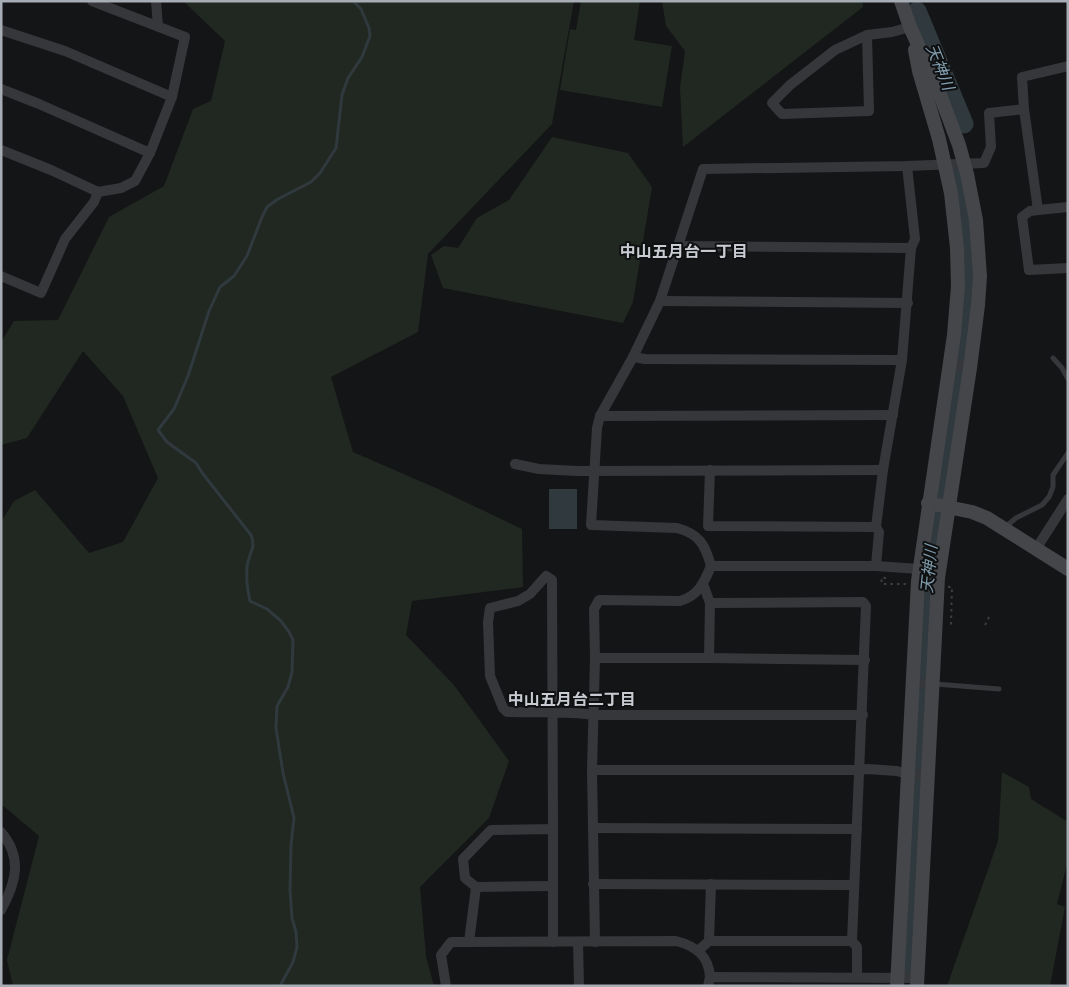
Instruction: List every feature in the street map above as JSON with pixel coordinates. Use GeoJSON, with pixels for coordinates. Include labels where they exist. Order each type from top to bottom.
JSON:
{"type":"FeatureCollection","features":[{"type":"Feature","properties":{"kind":"street"},"geometry":{"type":"LineString","coordinates":[[1,150],[51,170],[98,192],[121,188],[135,181],[150,153],[172,97],[184,37],[92,1]]}},
{"type":"Feature","properties":{"kind":"street"},"geometry":{"type":"LineString","coordinates":[[156,1],[158,26]]}},
{"type":"Feature","properties":{"kind":"street"},"geometry":{"type":"LineString","coordinates":[[446,986],[441,955],[451,942],[676,941],[699,950],[706,959],[709,968],[709,981],[856,978],[917,982],[928,775],[922,683],[919,569],[938,505],[970,368],[980,276],[976,220],[964,164],[936,84],[910,27],[901,1]]}},
{"type":"Feature","properties":{"kind":"street"},"geometry":{"type":"LineString","coordinates":[[867,35],[869,111],[782,114],[772,103],[790,85],[835,50],[867,35],[892,32],[910,27]]}},
{"type":"Feature","properties":{"kind":"street"},"geometry":{"type":"LineString","coordinates":[[897,982],[907,774],[938,578],[938,505],[957,296],[957,248],[950,193],[939,139],[919,71],[910,27]]}},
{"type":"Feature","properties":{"kind":"street"},"geometry":{"type":"LineString","coordinates":[[1,30],[65,51],[172,97]]}},
{"type":"Feature","properties":{"kind":"street"},"geometry":{"type":"LineString","coordinates":[[1038,210],[1024,109],[1022,77],[1068,66]]}},
{"type":"Feature","properties":{"kind":"street"},"geometry":{"type":"LineString","coordinates":[[1,90],[39,104],[150,153]]}},
{"type":"Feature","properties":{"kind":"street"},"geometry":{"type":"LineString","coordinates":[[595,942],[592,770],[595,658],[594,609],[599,600],[680,601],[696,594],[712,566],[702,543],[690,532],[677,528],[591,526],[597,428],[600,416],[633,357],[660,301],[703,169],[984,163],[991,148],[989,113],[1024,109]]}},
{"type":"Feature","properties":{"kind":"street"},"geometry":{"type":"LineString","coordinates":[[876,566],[879,532],[876,528],[883,470],[902,360],[911,248],[915,239],[907,166]]}},
{"type":"Feature","properties":{"kind":"street"},"geometry":{"type":"LineString","coordinates":[[1,276],[41,293],[65,239],[94,202],[98,192]]}},
{"type":"Feature","properties":{"kind":"street"},"geometry":{"type":"LineString","coordinates":[[1068,207],[1030,211],[1022,217],[1029,270],[1068,268]]}},
{"type":"Feature","properties":{"kind":"street"},"geometry":{"type":"LineString","coordinates":[[678,246],[911,248]]}},
{"type":"Feature","properties":{"kind":"street"},"geometry":{"type":"LineString","coordinates":[[660,301],[908,303]]}},
{"type":"Feature","properties":{"kind":"street"},"geometry":{"type":"LineString","coordinates":[[633,357],[646,359],[902,360]]}},
{"type":"Feature","properties":{"kind":"street"},"geometry":{"type":"LineString","coordinates":[[950,364],[970,368]]}},
{"type":"Feature","properties":{"kind":"street"},"geometry":{"type":"LineString","coordinates":[[600,416],[893,415]]}},
{"type":"Feature","properties":{"kind":"street"},"geometry":{"type":"LineString","coordinates":[[514,464],[539,469],[593,471],[883,470]]}},
{"type":"Feature","properties":{"kind":"street"},"geometry":{"type":"LineString","coordinates":[[710,470],[708,526],[876,528]]}},
{"type":"Feature","properties":{"kind":"street"},"geometry":{"type":"LineString","coordinates":[[1036,549],[1068,499]]}},
{"type":"Feature","properties":{"kind":"street"},"geometry":{"type":"LineString","coordinates":[[938,505],[979,515],[1004,528],[1068,570]]}},
{"type":"Feature","properties":{"kind":"street"},"geometry":{"type":"LineString","coordinates":[[712,566],[876,566],[919,569]]}},
{"type":"Feature","properties":{"kind":"street"},"geometry":{"type":"LineString","coordinates":[[553,942],[552,713],[552,580],[546,576],[530,594],[518,601],[490,608],[488,622],[488,665],[499,699],[507,712],[552,713],[580,713],[593,715],[863,715]]}},
{"type":"Feature","properties":{"kind":"street"},"geometry":{"type":"LineString","coordinates":[[703,584],[710,602],[709,658]]}},
{"type":"Feature","properties":{"kind":"street"},"geometry":{"type":"LineString","coordinates":[[710,602],[863,602],[866,606],[863,715],[852,941],[857,947],[856,978]]}},
{"type":"Feature","properties":{"kind":"street"},"geometry":{"type":"LineString","coordinates":[[595,658],[865,660]]}},
{"type":"Feature","properties":{"kind":"street"},"geometry":{"type":"LineString","coordinates":[[592,770],[859,770],[867,768],[928,775]]}},
{"type":"Feature","properties":{"kind":"street"},"geometry":{"type":"LineString","coordinates":[[593,828],[857,828]]}},
{"type":"Feature","properties":{"kind":"street"},"geometry":{"type":"LineString","coordinates":[[553,829],[491,830],[463,859],[464,878],[476,887],[553,886]]}},
{"type":"Feature","properties":{"kind":"street"},"geometry":{"type":"LineString","coordinates":[[1,832],[15,854],[16,874],[1,910]]}},
{"type":"Feature","properties":{"kind":"street"},"geometry":{"type":"LineString","coordinates":[[593,884],[854,885]]}},
{"type":"Feature","properties":{"kind":"street"},"geometry":{"type":"LineString","coordinates":[[709,941],[711,884]]}},
{"type":"Feature","properties":{"kind":"street"},"geometry":{"type":"LineString","coordinates":[[469,942],[476,887]]}},
{"type":"Feature","properties":{"kind":"street"},"geometry":{"type":"LineString","coordinates":[[699,950],[709,941],[852,941]]}},
{"type":"Feature","properties":{"kind":"street"},"geometry":{"type":"LineString","coordinates":[[578,942],[579,986]]}},
{"type":"Feature","properties":{"kind":"lane"},"geometry":{"type":"LineString","coordinates":[[1053,358],[1068,378]]}},
{"type":"Feature","properties":{"kind":"lane"},"geometry":{"type":"LineString","coordinates":[[1004,528],[1016,518],[1042,505],[1049,497],[1053,487],[1054,475],[1068,453]]}},
{"type":"Feature","properties":{"kind":"lane"},"geometry":{"type":"LineString","coordinates":[[922,683],[999,690]]}},
{"type":"Feature","properties":{"kind":"path"},"geometry":{"type":"LineString","coordinates":[[888,578],[881,578],[882,584],[905,584]]}},
{"type":"Feature","properties":{"kind":"path"},"geometry":{"type":"LineString","coordinates":[[951,626],[952,587]]}},
{"type":"Feature","properties":{"kind":"path"},"geometry":{"type":"LineString","coordinates":[[985,625],[990,617]]}},
{"type":"Feature","properties":{"kind":"shaded area"},"geometry":{"type":"Polygon","coordinates":[[[183,1],[574,1],[552,124],[428,254],[418,332],[331,377],[353,452],[436,488],[522,529],[523,587],[412,601],[406,635],[454,685],[509,761],[489,818],[420,887],[426,956],[434,986],[13,986],[7,960],[39,836],[1,804],[1,522],[14,501],[35,490],[89,553],[123,542],[158,478],[123,396],[83,351],[27,438],[1,445],[1,342],[14,321],[58,320],[109,217],[164,186],[193,109],[211,101],[225,41],[183,1]]]}},
{"type":"Feature","properties":{"kind":"shaded area"},"geometry":{"type":"Polygon","coordinates":[[[581,1],[640,1],[634,40],[672,46],[662,107],[560,90],[570,29],[576,30],[581,1]]]}},
{"type":"Feature","properties":{"kind":"shaded area"},"geometry":{"type":"Polygon","coordinates":[[[662,1],[862,1],[863,7],[683,147],[680,88],[685,51],[666,26],[662,1]]]}},
{"type":"Feature","properties":{"kind":"shaded area"},"geometry":{"type":"Polygon","coordinates":[[[552,137],[628,153],[652,187],[633,302],[623,323],[443,288],[431,255],[444,246],[458,248],[477,218],[509,200],[552,137]]]}},
{"type":"Feature","properties":{"kind":"shaded area"},"geometry":{"type":"Polygon","coordinates":[[[549,489],[577,489],[577,529],[549,529],[549,489]]]}},
{"type":"Feature","properties":{"kind":"shaded area"},"geometry":{"type":"Polygon","coordinates":[[[1002,772],[1029,787],[1031,799],[1068,822],[1068,860],[1057,904],[1065,907],[1050,986],[947,986],[998,841],[1002,772]]]}},
{"type":"Feature","properties":{"kind":"waterway"},"geometry":{"type":"LineString","coordinates":[[280,986],[293,962],[297,947],[290,890],[294,818],[283,773],[276,728],[277,706],[288,687],[292,672],[293,640],[281,621],[267,609],[250,601],[247,585],[247,564],[253,544],[251,535],[196,463],[167,442],[158,430],[174,409],[188,376],[209,311],[220,287],[234,276],[247,256],[267,207],[278,199],[311,182],[320,173],[336,148],[342,95],[348,78],[362,57],[370,36],[369,28],[361,9],[353,1]]}},
{"type":"Feature","properties":{"kind":"waterway","name":"天神川"},"geometry":{"type":"LineString","coordinates":[[917,11],[964,124]]}},
{"type":"Feature","properties":{"kind":"waterway","name":"天神川"},"geometry":{"type":"LineString","coordinates":[[908,967],[927,578],[964,344],[967,310],[968,245],[957,174]]}},
{"type":"Feature","properties":{"kind":"district","name":"中山五月台一丁目"},"geometry":{"type":"Point","coordinates":[684,251]}},
{"type":"Feature","properties":{"kind":"district","name":"中山五月台二丁目"},"geometry":{"type":"Point","coordinates":[572,699]}}]}
